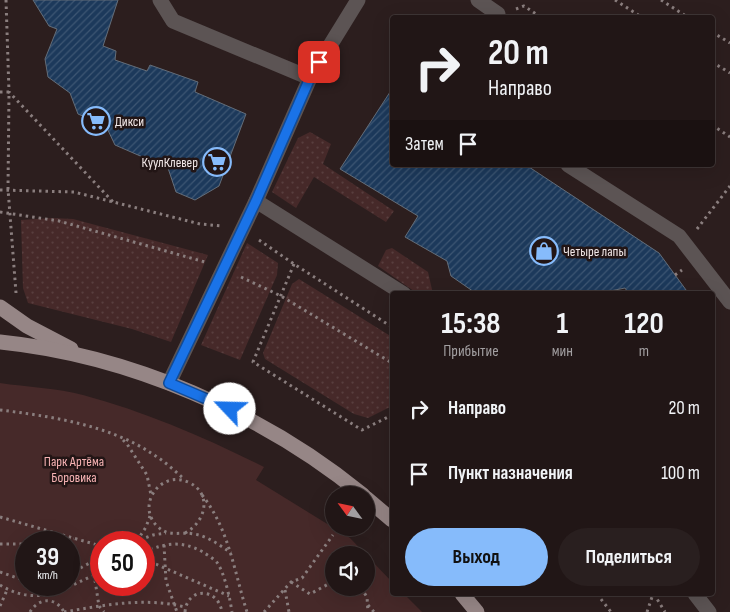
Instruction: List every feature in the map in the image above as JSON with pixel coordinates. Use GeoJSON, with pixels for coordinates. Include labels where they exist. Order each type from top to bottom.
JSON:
{"type":"FeatureCollection","features":[{"type":"Feature","properties":{"kind":"main road"},"geometry":{"type":"LineString","coordinates":[[0,307],[27,326],[86,357]]}},
{"type":"Feature","properties":{"kind":"main road"},"geometry":{"type":"LineString","coordinates":[[0,342],[21,344],[86,357],[169,383],[230,409],[288,441],[351,486]]}},
{"type":"Feature","properties":{"kind":"main road"},"geometry":{"type":"LineString","coordinates":[[375,506],[390,518]]}},
{"type":"Feature","properties":{"kind":"main road"},"geometry":{"type":"LineString","coordinates":[[464,596],[477,612]]}},
{"type":"Feature","properties":{"kind":"lane"},"geometry":{"type":"LineString","coordinates":[[160,0],[174,21],[310,78]]}},
{"type":"Feature","properties":{"kind":"lane"},"geometry":{"type":"LineString","coordinates":[[169,383],[256,201],[310,78],[358,0]]}},
{"type":"Feature","properties":{"kind":"lane"},"geometry":{"type":"LineString","coordinates":[[478,0],[496,15]]}},
{"type":"Feature","properties":{"kind":"lane"},"geometry":{"type":"LineString","coordinates":[[571,167],[679,236],[730,302]]}},
{"type":"Feature","properties":{"kind":"lane"},"geometry":{"type":"LineString","coordinates":[[256,201],[399,291]]}},
{"type":"Feature","properties":{"kind":"lane"},"geometry":{"type":"LineString","coordinates":[[696,596],[708,612]]}},
{"type":"Feature","properties":{"kind":"path"},"geometry":{"type":"LineString","coordinates":[[6,0],[9,92],[8,190],[16,299]]}},
{"type":"Feature","properties":{"kind":"path"},"geometry":{"type":"LineString","coordinates":[[615,0],[638,15]]}},
{"type":"Feature","properties":{"kind":"path"},"geometry":{"type":"LineString","coordinates":[[661,0],[684,15]]}},
{"type":"Feature","properties":{"kind":"path"},"geometry":{"type":"LineString","coordinates":[[500,15],[524,6],[538,15]]}},
{"type":"Feature","properties":{"kind":"path"},"geometry":{"type":"LineString","coordinates":[[715,34],[730,44]]}},
{"type":"Feature","properties":{"kind":"path"},"geometry":{"type":"LineString","coordinates":[[715,64],[730,73]]}},
{"type":"Feature","properties":{"kind":"path"},"geometry":{"type":"LineString","coordinates":[[0,92],[9,92],[115,204]]}},
{"type":"Feature","properties":{"kind":"path"},"geometry":{"type":"LineString","coordinates":[[715,128],[730,136]]}},
{"type":"Feature","properties":{"kind":"path"},"geometry":{"type":"LineString","coordinates":[[685,244],[730,186]]}},
{"type":"Feature","properties":{"kind":"path"},"geometry":{"type":"LineString","coordinates":[[0,190],[74,192],[115,204],[200,224],[243,228],[294,264],[390,326]]}},
{"type":"Feature","properties":{"kind":"path"},"geometry":{"type":"LineString","coordinates":[[294,264],[253,362],[362,430],[390,415]]}},
{"type":"Feature","properties":{"kind":"path"},"geometry":{"type":"LineString","coordinates":[[0,410],[35,414],[99,430],[121,438],[150,452],[197,489],[212,507],[231,553],[247,612]]}},
{"type":"Feature","properties":{"kind":"path"},"geometry":{"type":"LineString","coordinates":[[121,438],[128,444],[148,475],[151,496]]}},
{"type":"Feature","properties":{"kind":"path"},"geometry":{"type":"LineString","coordinates":[[143,531],[150,515],[149,502],[158,486],[174,479],[186,482]]}},
{"type":"Feature","properties":{"kind":"path"},"geometry":{"type":"LineString","coordinates":[[185,533],[200,521],[203,513],[202,496],[197,489]]}},
{"type":"Feature","properties":{"kind":"path"},"geometry":{"type":"LineString","coordinates":[[150,515],[158,528],[166,533]]}},
{"type":"Feature","properties":{"kind":"path"},"geometry":{"type":"LineString","coordinates":[[0,517],[50,531]]}},
{"type":"Feature","properties":{"kind":"path"},"geometry":{"type":"LineString","coordinates":[[155,535],[185,533],[202,536],[231,553]]}},
{"type":"Feature","properties":{"kind":"path"},"geometry":{"type":"LineString","coordinates":[[264,612],[291,582],[302,578],[332,536]]}},
{"type":"Feature","properties":{"kind":"path"},"geometry":{"type":"LineString","coordinates":[[155,548],[172,543],[191,545],[218,563],[229,596],[232,612]]}},
{"type":"Feature","properties":{"kind":"path"},"geometry":{"type":"LineString","coordinates":[[0,544],[15,544]]}},
{"type":"Feature","properties":{"kind":"path"},"geometry":{"type":"LineString","coordinates":[[164,545],[166,581],[177,612]]}},
{"type":"Feature","properties":{"kind":"path"},"geometry":{"type":"LineString","coordinates":[[155,564],[229,596]]}},
{"type":"Feature","properties":{"kind":"path"},"geometry":{"type":"LineString","coordinates":[[0,572],[15,577]]}},
{"type":"Feature","properties":{"kind":"path"},"geometry":{"type":"LineString","coordinates":[[0,585],[7,590],[30,597],[47,595],[68,588],[90,576]]}},
{"type":"Feature","properties":{"kind":"path"},"geometry":{"type":"LineString","coordinates":[[291,582],[310,594],[325,586]]}},
{"type":"Feature","properties":{"kind":"path"},"geometry":{"type":"LineString","coordinates":[[285,589],[289,612]]}},
{"type":"Feature","properties":{"kind":"path"},"geometry":{"type":"LineString","coordinates":[[0,606],[7,590]]}},
{"type":"Feature","properties":{"kind":"path"},"geometry":{"type":"LineString","coordinates":[[185,612],[185,607],[190,599],[195,595],[206,594],[216,599],[222,611],[226,612]]}},
{"type":"Feature","properties":{"kind":"path"},"geometry":{"type":"LineString","coordinates":[[98,596],[100,606],[104,612]]}},
{"type":"Feature","properties":{"kind":"path"},"geometry":{"type":"LineString","coordinates":[[366,596],[368,612]]}},
{"type":"Feature","properties":{"kind":"path"},"geometry":{"type":"LineString","coordinates":[[598,596],[611,612]]}},
{"type":"Feature","properties":{"kind":"path"},"geometry":{"type":"LineString","coordinates":[[647,612],[653,596]]}},
{"type":"Feature","properties":{"kind":"path"},"geometry":{"type":"LineString","coordinates":[[655,596],[665,612]]}},
{"type":"Feature","properties":{"kind":"path"},"geometry":{"type":"LineString","coordinates":[[30,612],[34,606],[45,601],[56,603],[64,612],[144,601],[185,607]]}},
{"type":"Feature","properties":{"kind":"path"},"geometry":{"type":"LineString","coordinates":[[367,604],[374,612]]}},
{"type":"Feature","properties":{"kind":"green space"},"geometry":{"type":"Polygon","coordinates":[[[310,132],[331,144],[323,164],[394,211],[386,222],[314,177],[296,208],[272,192],[298,138],[310,132]]]}},
{"type":"Feature","properties":{"kind":"green space"},"geometry":{"type":"Polygon","coordinates":[[[73,219],[208,255],[171,342],[132,329],[28,303],[23,288],[21,220],[73,219]]]}},
{"type":"Feature","properties":{"kind":"green space"},"geometry":{"type":"Polygon","coordinates":[[[247,243],[278,263],[277,275],[240,360],[201,345],[247,243]]]}},
{"type":"Feature","properties":{"kind":"green space"},"geometry":{"type":"Polygon","coordinates":[[[392,248],[428,272],[432,291],[414,291],[378,266],[386,250],[392,248]]]}},
{"type":"Feature","properties":{"kind":"green space"},"geometry":{"type":"Polygon","coordinates":[[[299,279],[390,336],[390,407],[368,418],[354,414],[265,359],[263,353],[292,284],[299,279]]]}},
{"type":"Feature","properties":{"kind":"green space","name":"Парк Артёма Боровика"},"geometry":{"type":"Polygon","coordinates":[[[0,383],[83,395],[130,409],[175,426],[264,467],[256,480],[325,523],[325,536],[347,536],[358,546],[325,546],[325,596],[375,596],[375,564],[390,580],[390,596],[406,596],[422,612],[0,612],[0,383]]]}},
{"type":"Feature","properties":{"kind":"building"},"geometry":{"type":"Polygon","coordinates":[[[33,0],[118,0],[103,46],[116,51],[115,60],[147,71],[150,65],[198,82],[195,92],[246,114],[219,186],[195,200],[176,192],[168,168],[115,145],[106,126],[78,114],[70,93],[48,77],[45,59],[57,29],[49,26],[33,0]]]}},
{"type":"Feature","properties":{"kind":"building"},"geometry":{"type":"Polygon","coordinates":[[[390,92],[390,167],[529,167],[659,253],[687,291],[627,291],[625,288],[610,291],[473,291],[451,276],[447,261],[405,237],[418,216],[340,169],[390,92]]]}},
{"type":"Feature","properties":{"kind":"place","name":"Дикси"},"geometry":{"type":"Point","coordinates":[96,121]}},
{"type":"Feature","properties":{"kind":"place","name":"КуулКлевер"},"geometry":{"type":"Point","coordinates":[217,162]}},
{"type":"Feature","properties":{"kind":"place","name":"Четыре лапы"},"geometry":{"type":"Point","coordinates":[544,251]}},
{"type":"Feature","properties":{"kind":"route"},"geometry":{"type":"LineString","coordinates":[[230,409],[169,383],[256,201],[310,78],[319,62]]}}]}
